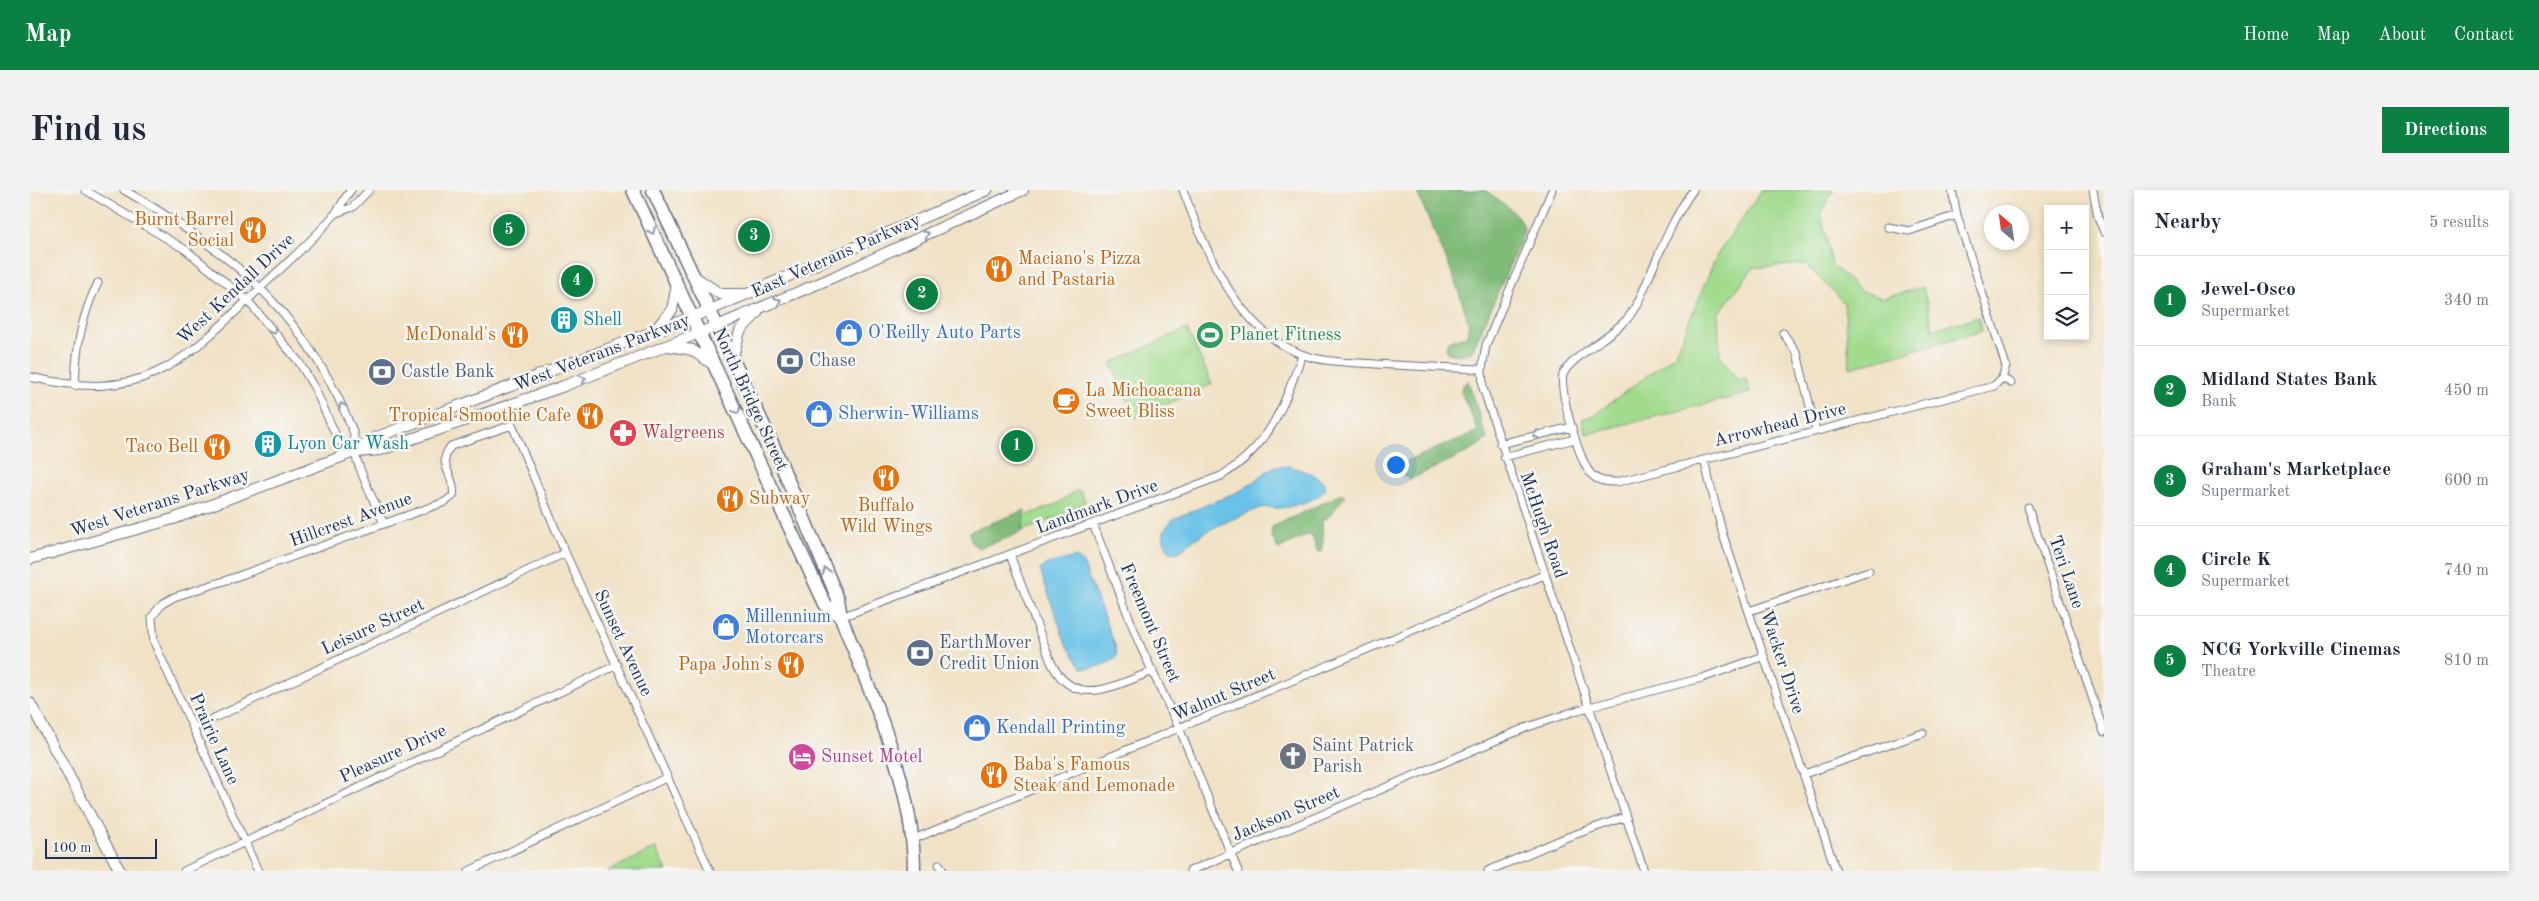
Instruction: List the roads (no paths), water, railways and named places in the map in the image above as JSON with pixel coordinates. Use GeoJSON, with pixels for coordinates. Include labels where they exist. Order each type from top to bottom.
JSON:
{"type":"FeatureCollection","features":[{"type":"Feature","properties":{"kind":"highway","name":"North Bridge Street"},"geometry":{"type":"LineString","coordinates":[[633,190],[825,604],[841,617]]}},
{"type":"Feature","properties":{"kind":"highway","name":"North Bridge Street"},"geometry":{"type":"LineString","coordinates":[[653,190],[789,481],[838,599],[841,617],[896,764],[914,840],[914,871]]}},
{"type":"Feature","properties":{"kind":"main road","name":"East Veterans Parkway"},"geometry":{"type":"LineString","coordinates":[[710,310],[987,190]]}},
{"type":"Feature","properties":{"kind":"main road","name":"East Veterans Parkway"},"geometry":{"type":"LineString","coordinates":[[717,326],[1022,190]]}},
{"type":"Feature","properties":{"kind":"main road"},"geometry":{"type":"LineString","coordinates":[[695,277],[720,294],[751,293]]}},
{"type":"Feature","properties":{"kind":"main road"},"geometry":{"type":"LineString","coordinates":[[654,332],[672,310],[677,283]]}},
{"type":"Feature","properties":{"kind":"main road"},"geometry":{"type":"LineString","coordinates":[[732,359],[740,331],[760,308]]}},
{"type":"Feature","properties":{"kind":"main road","name":"West Veterans Parkway"},"geometry":{"type":"LineString","coordinates":[[30,559],[173,519],[354,452],[377,437],[710,310]]}},
{"type":"Feature","properties":{"kind":"main road","name":"West Veterans Parkway"},"geometry":{"type":"LineString","coordinates":[[354,452],[380,450],[564,386],[717,326]]}},
{"type":"Feature","properties":{"kind":"main road"},"geometry":{"type":"LineString","coordinates":[[668,346],[692,350],[716,367]]}},
{"type":"Feature","properties":{"kind":"main road"},"geometry":{"type":"LineString","coordinates":[[30,703],[120,871]]}},
{"type":"Feature","properties":{"kind":"street"},"geometry":{"type":"LineString","coordinates":[[85,190],[186,250],[248,300],[299,362],[316,389],[338,440],[354,452]]}},
{"type":"Feature","properties":{"kind":"street"},"geometry":{"type":"LineString","coordinates":[[124,190],[194,232],[222,252],[261,288],[288,319],[319,362],[353,432],[354,452],[384,524]]}},
{"type":"Feature","properties":{"kind":"street","name":"West Kendall Drive"},"geometry":{"type":"LineString","coordinates":[[30,377],[75,386],[100,386],[125,383],[164,369],[197,348],[261,288],[336,213],[342,200],[351,190]]}},
{"type":"Feature","properties":{"kind":"street","name":"West Kendall Drive"},"geometry":{"type":"LineString","coordinates":[[336,213],[353,207],[369,190]]}},
{"type":"Feature","properties":{"kind":"street"},"geometry":{"type":"LineString","coordinates":[[1183,190],[1210,252],[1241,308],[1273,339],[1302,355],[1335,362],[1482,370]]}},
{"type":"Feature","properties":{"kind":"street","name":"McHugh Road"},"geometry":{"type":"LineString","coordinates":[[1552,190],[1486,345],[1482,370],[1485,400],[1644,871]]}},
{"type":"Feature","properties":{"kind":"street"},"geometry":{"type":"LineString","coordinates":[[1504,457],[1575,439],[1563,391],[1564,374],[1571,363],[1613,332],[1628,317],[1639,300],[1671,225],[1693,190]]}},
{"type":"Feature","properties":{"kind":"street"},"geometry":{"type":"LineString","coordinates":[[1952,190],[1957,215],[2006,366],[2002,378],[2011,382]]}},
{"type":"Feature","properties":{"kind":"street"},"geometry":{"type":"LineString","coordinates":[[2094,190],[2098,217],[2104,232]]}},
{"type":"Feature","properties":{"kind":"street"},"geometry":{"type":"LineString","coordinates":[[1888,227],[1909,231],[1957,215]]}},
{"type":"Feature","properties":{"kind":"street"},"geometry":{"type":"LineString","coordinates":[[75,386],[77,346],[82,323],[88,302],[98,283]]}},
{"type":"Feature","properties":{"kind":"street"},"geometry":{"type":"LineString","coordinates":[[1783,333],[1797,353],[1816,431]]}},
{"type":"Feature","properties":{"kind":"street","name":"Landmark Drive"},"geometry":{"type":"LineString","coordinates":[[841,617],[1221,476],[1244,460],[1272,428],[1302,355]]}},
{"type":"Feature","properties":{"kind":"street","name":"Arrowhead Drive"},"geometry":{"type":"LineString","coordinates":[[1575,439],[1584,466],[1592,476],[1603,482],[1617,482],[1984,390],[1994,386],[2002,378]]}},
{"type":"Feature","properties":{"kind":"street","name":"Hillcrest Avenue"},"geometry":{"type":"LineString","coordinates":[[152,617],[162,604],[174,597],[230,579],[445,502],[453,496],[454,488],[444,461],[446,453],[451,446],[512,425]]}},
{"type":"Feature","properties":{"kind":"street","name":"Sunset Avenue"},"geometry":{"type":"LineString","coordinates":[[512,425],[565,553],[710,871]]}},
{"type":"Feature","properties":{"kind":"street"},"geometry":{"type":"LineString","coordinates":[[1500,444],[1572,426]]}},
{"type":"Feature","properties":{"kind":"street","name":"Wacker Drive"},"geometry":{"type":"LineString","coordinates":[[1704,460],[1723,535],[1836,871]]}},
{"type":"Feature","properties":{"kind":"street","name":"Teri Lane"},"geometry":{"type":"LineString","coordinates":[[2028,507],[2104,732]]}},
{"type":"Feature","properties":{"kind":"street","name":"Freemont Street"},"geometry":{"type":"LineString","coordinates":[[1094,524],[1132,625],[1180,730],[1238,871]]}},
{"type":"Feature","properties":{"kind":"street","name":"Leisure Street"},"geometry":{"type":"LineString","coordinates":[[193,728],[565,553]]}},
{"type":"Feature","properties":{"kind":"street"},"geometry":{"type":"LineString","coordinates":[[1010,555],[1051,662],[1057,675],[1070,687],[1085,691],[1102,690],[1153,671]]}},
{"type":"Feature","properties":{"kind":"street"},"geometry":{"type":"LineString","coordinates":[[1749,611],[1869,570]]}},
{"type":"Feature","properties":{"kind":"street","name":"Walnut Street"},"geometry":{"type":"LineString","coordinates":[[914,840],[1180,730],[1544,575]]}},
{"type":"Feature","properties":{"kind":"street","name":"Prairie Lane"},"geometry":{"type":"LineString","coordinates":[[152,617],[154,642],[258,871]]}},
{"type":"Feature","properties":{"kind":"street","name":"Jackson Street"},"geometry":{"type":"LineString","coordinates":[[1190,871],[1525,728],[1588,707],[1702,678],[1764,656]]}},
{"type":"Feature","properties":{"kind":"street","name":"Pleasure Drive"},"geometry":{"type":"LineString","coordinates":[[184,871],[244,840],[617,665]]}},
{"type":"Feature","properties":{"kind":"street"},"geometry":{"type":"LineString","coordinates":[[1804,774],[1923,733]]}},
{"type":"Feature","properties":{"kind":"street"},"geometry":{"type":"LineString","coordinates":[[469,871],[668,777]]}},
{"type":"Feature","properties":{"kind":"street"},"geometry":{"type":"LineString","coordinates":[[1488,871],[1565,838],[1625,817]]}},
{"type":"Feature","properties":{"kind":"water"},"geometry":{"type":"Polygon","coordinates":[[[1290,466],[1312,474],[1324,482],[1326,488],[1318,496],[1297,505],[1283,508],[1261,508],[1238,517],[1205,533],[1181,550],[1170,552],[1164,541],[1164,531],[1173,519],[1242,490],[1273,467],[1290,466]]]}},
{"type":"Feature","properties":{"kind":"water"},"geometry":{"type":"Polygon","coordinates":[[[1076,557],[1083,563],[1116,648],[1117,656],[1101,666],[1092,668],[1082,668],[1066,644],[1040,570],[1048,564],[1076,557]]]}},
{"type":"Feature","properties":{"kind":"place","name":"Burnt Barrel Social"},"geometry":{"type":"Point","coordinates":[253,230]}},
{"type":"Feature","properties":{"kind":"place","name":"NCG Yorkville Cinemas"},"geometry":{"type":"Point","coordinates":[509,230]}},
{"type":"Feature","properties":{"kind":"place","name":"Graham's Marketplace"},"geometry":{"type":"Point","coordinates":[754,236]}},
{"type":"Feature","properties":{"kind":"place","name":"Maciano's Pizza and Pastaria"},"geometry":{"type":"Point","coordinates":[999,269]}},
{"type":"Feature","properties":{"kind":"place","name":"Circle K"},"geometry":{"type":"Point","coordinates":[577,281]}},
{"type":"Feature","properties":{"kind":"place","name":"Midland States Bank"},"geometry":{"type":"Point","coordinates":[922,294]}},
{"type":"Feature","properties":{"kind":"place","name":"Shell"},"geometry":{"type":"Point","coordinates":[564,320]}},
{"type":"Feature","properties":{"kind":"place","name":"O'Reilly Auto Parts"},"geometry":{"type":"Point","coordinates":[849,333]}},
{"type":"Feature","properties":{"kind":"place","name":"McDonald's"},"geometry":{"type":"Point","coordinates":[515,335]}},
{"type":"Feature","properties":{"kind":"place","name":"Planet Fitness"},"geometry":{"type":"Point","coordinates":[1210,335]}},
{"type":"Feature","properties":{"kind":"place","name":"Chase"},"geometry":{"type":"Point","coordinates":[790,361]}},
{"type":"Feature","properties":{"kind":"place","name":"Castle Bank"},"geometry":{"type":"Point","coordinates":[382,372]}},
{"type":"Feature","properties":{"kind":"place","name":"La Michoacana Sweet Bliss"},"geometry":{"type":"Point","coordinates":[1066,401]}},
{"type":"Feature","properties":{"kind":"place","name":"Sherwin-Williams"},"geometry":{"type":"Point","coordinates":[819,414]}},
{"type":"Feature","properties":{"kind":"place","name":"Tropical Smoothie Cafe"},"geometry":{"type":"Point","coordinates":[590,416]}},
{"type":"Feature","properties":{"kind":"place","name":"Walgreens"},"geometry":{"type":"Point","coordinates":[623,433]}},
{"type":"Feature","properties":{"kind":"place","name":"Lyon Car Wash"},"geometry":{"type":"Point","coordinates":[268,444]}},
{"type":"Feature","properties":{"kind":"place","name":"Jewel-Osco"},"geometry":{"type":"Point","coordinates":[1017,446]}},
{"type":"Feature","properties":{"kind":"place","name":"Taco Bell"},"geometry":{"type":"Point","coordinates":[217,447]}},
{"type":"Feature","properties":{"kind":"place","name":"Buffalo Wild Wings"},"geometry":{"type":"Point","coordinates":[886,478]}},
{"type":"Feature","properties":{"kind":"place","name":"Subway"},"geometry":{"type":"Point","coordinates":[730,499]}},
{"type":"Feature","properties":{"kind":"place","name":"Millennium Motorcars"},"geometry":{"type":"Point","coordinates":[726,627]}},
{"type":"Feature","properties":{"kind":"place","name":"EarthMover Credit Union"},"geometry":{"type":"Point","coordinates":[920,653]}},
{"type":"Feature","properties":{"kind":"place","name":"Papa John's"},"geometry":{"type":"Point","coordinates":[791,665]}},
{"type":"Feature","properties":{"kind":"place","name":"Kendall Printing"},"geometry":{"type":"Point","coordinates":[977,728]}},
{"type":"Feature","properties":{"kind":"place","name":"Saint Patrick Parish"},"geometry":{"type":"Point","coordinates":[1293,756]}},
{"type":"Feature","properties":{"kind":"place","name":"Sunset Motel"},"geometry":{"type":"Point","coordinates":[802,757]}},
{"type":"Feature","properties":{"kind":"place","name":"Baba's Famous Steak and Lemonade"},"geometry":{"type":"Point","coordinates":[994,775]}}]}
